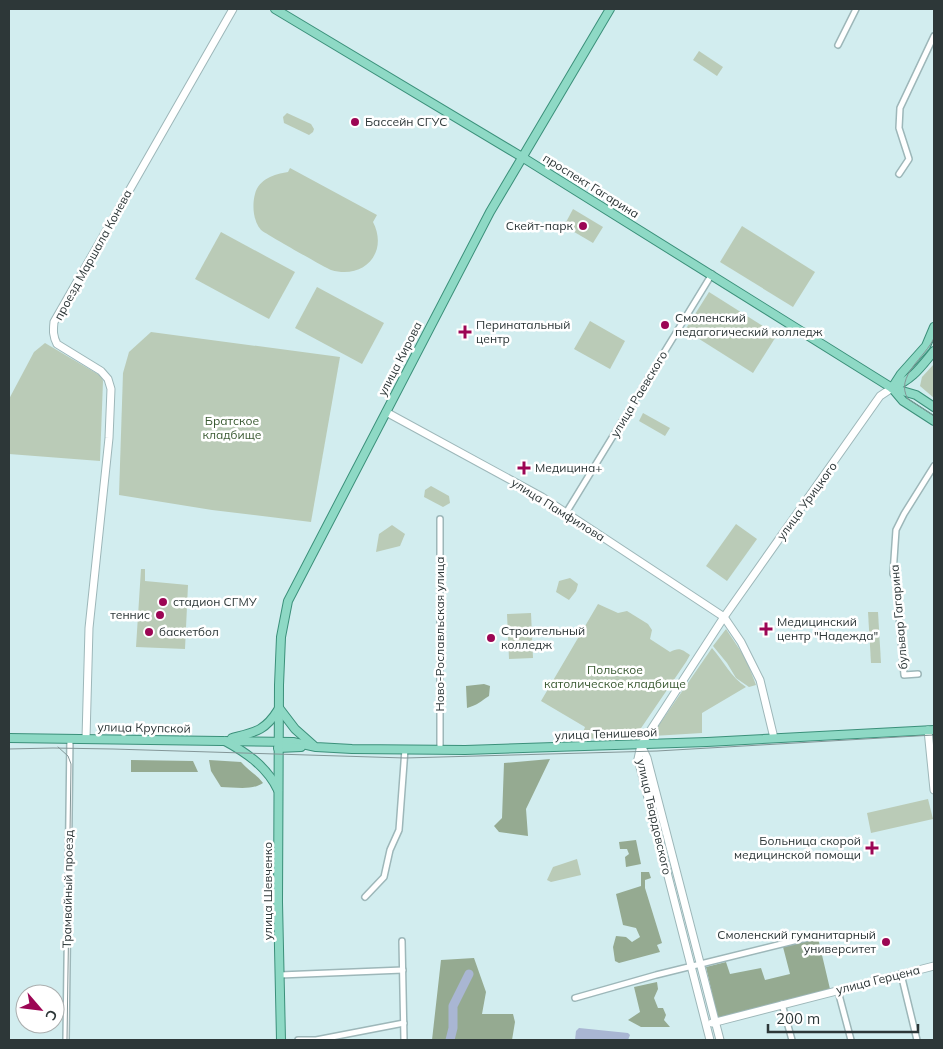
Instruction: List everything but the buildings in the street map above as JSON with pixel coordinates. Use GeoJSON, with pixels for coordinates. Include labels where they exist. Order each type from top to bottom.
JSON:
{"type":"FeatureCollection","features":[{"type":"Feature","properties":{"kind":"main road","name":"проспект Гагарина"},"geometry":{"type":"LineString","coordinates":[[275,9],[522,157],[892,388],[916,395],[934,407]]}},
{"type":"Feature","properties":{"kind":"main road","name":"улица Кирова"},"geometry":{"type":"LineString","coordinates":[[278,745],[281,637],[288,601],[490,212],[610,9]]}},
{"type":"Feature","properties":{"kind":"main road"},"geometry":{"type":"LineString","coordinates":[[892,388],[901,374],[926,346],[934,328]]}},
{"type":"Feature","properties":{"kind":"main road"},"geometry":{"type":"LineString","coordinates":[[892,388],[914,375],[934,351]]}},
{"type":"Feature","properties":{"kind":"main road"},"geometry":{"type":"LineString","coordinates":[[914,375],[913,390],[916,395]]}},
{"type":"Feature","properties":{"kind":"main road","name":"проспект Гагарина"},"geometry":{"type":"LineString","coordinates":[[892,388],[903,401],[934,421]]}},
{"type":"Feature","properties":{"kind":"main road"},"geometry":{"type":"LineString","coordinates":[[223,740],[256,732],[265,727],[279,708],[301,734],[316,747]]}},
{"type":"Feature","properties":{"kind":"main road","name":"улица Тенишевой"},"geometry":{"type":"LineString","coordinates":[[278,745],[293,742],[316,747],[440,750],[641,745],[931,730]]}},
{"type":"Feature","properties":{"kind":"main road","name":"улица Крупской"},"geometry":{"type":"LineString","coordinates":[[9,738],[223,740],[278,745]]}},
{"type":"Feature","properties":{"kind":"main road"},"geometry":{"type":"LineString","coordinates":[[223,740],[242,750],[263,768],[278,791]]}},
{"type":"Feature","properties":{"kind":"main road","name":"улица Шевченко"},"geometry":{"type":"LineString","coordinates":[[278,745],[281,1040]]}},
{"type":"Feature","properties":{"kind":"street","name":"проезд Маршала Конева"},"geometry":{"type":"LineString","coordinates":[[86,738],[89,628],[109,438],[111,389],[108,379],[102,371],[57,344],[54,338],[54,322],[233,9]]}},
{"type":"Feature","properties":{"kind":"street"},"geometry":{"type":"LineString","coordinates":[[838,45],[856,9]]}},
{"type":"Feature","properties":{"kind":"street"},"geometry":{"type":"LineString","coordinates":[[900,174],[909,159],[899,128],[900,108],[934,36]]}},
{"type":"Feature","properties":{"kind":"street","name":"улица Раевского"},"geometry":{"type":"LineString","coordinates":[[566,513],[712,274]]}},
{"type":"Feature","properties":{"kind":"street","name":"улица Урицкого"},"geometry":{"type":"LineString","coordinates":[[641,745],[724,617],[880,396],[892,388]]}},
{"type":"Feature","properties":{"kind":"street","name":"улица Памфилова"},"geometry":{"type":"LineString","coordinates":[[386,412],[542,497],[724,617]]}},
{"type":"Feature","properties":{"kind":"street","name":"бульвар Гагарина"},"geometry":{"type":"LineString","coordinates":[[918,674],[904,675],[896,579],[893,574],[896,530],[934,466]]}},
{"type":"Feature","properties":{"kind":"street","name":"Ново-Рославльская улица"},"geometry":{"type":"LineString","coordinates":[[440,519],[440,750]]}},
{"type":"Feature","properties":{"kind":"street"},"geometry":{"type":"LineString","coordinates":[[724,617],[741,642],[760,680],[774,738]]}},
{"type":"Feature","properties":{"kind":"street"},"geometry":{"type":"LineString","coordinates":[[931,730],[934,790]]}},
{"type":"Feature","properties":{"kind":"street","name":"Трамвайный проезд"},"geometry":{"type":"LineString","coordinates":[[66,1040],[70,738]]}},
{"type":"Feature","properties":{"kind":"street","name":"улица Твардовского"},"geometry":{"type":"LineString","coordinates":[[641,745],[647,758],[720,1040]]}},
{"type":"Feature","properties":{"kind":"street","name":"улица Твардовского"},"geometry":{"type":"LineString","coordinates":[[641,745],[638,759],[710,1040]]}},
{"type":"Feature","properties":{"kind":"street"},"geometry":{"type":"LineString","coordinates":[[365,897],[384,877],[390,850],[399,830],[406,749]]}},
{"type":"Feature","properties":{"kind":"street"},"geometry":{"type":"LineString","coordinates":[[667,872],[676,871]]}},
{"type":"Feature","properties":{"kind":"street"},"geometry":{"type":"LineString","coordinates":[[575,998],[691,966],[818,935]]}},
{"type":"Feature","properties":{"kind":"street"},"geometry":{"type":"LineString","coordinates":[[402,941],[404,1040]]}},
{"type":"Feature","properties":{"kind":"street","name":"улица Герцена"},"geometry":{"type":"LineString","coordinates":[[706,1024],[934,966]]}},
{"type":"Feature","properties":{"kind":"street"},"geometry":{"type":"LineString","coordinates":[[280,975],[403,970]]}},
{"type":"Feature","properties":{"kind":"street"},"geometry":{"type":"LineString","coordinates":[[901,974],[917,1040]]}},
{"type":"Feature","properties":{"kind":"street"},"geometry":{"type":"LineString","coordinates":[[838,990],[851,1040]]}},
{"type":"Feature","properties":{"kind":"street"},"geometry":{"type":"LineString","coordinates":[[782,1004],[792,1040]]}},
{"type":"Feature","properties":{"kind":"street"},"geometry":{"type":"LineString","coordinates":[[298,1040],[316,1040],[404,1023]]}},
{"type":"Feature","properties":{"kind":"green space"},"geometry":{"type":"Polygon","coordinates":[[[699,51],[723,67],[717,76],[693,60],[699,51]]]}},
{"type":"Feature","properties":{"kind":"green space"},"geometry":{"type":"Polygon","coordinates":[[[287,113],[311,124],[314,129],[313,132],[309,135],[284,123],[283,117],[287,113]]]}},
{"type":"Feature","properties":{"kind":"green space"},"geometry":{"type":"Polygon","coordinates":[[[290,168],[377,215],[373,222],[378,244],[370,261],[363,267],[343,272],[331,270],[261,230],[258,226],[253,208],[257,189],[268,178],[288,172],[290,168]]]}},
{"type":"Feature","properties":{"kind":"green space","name":"Скейт-парк"},"geometry":{"type":"Polygon","coordinates":[[[573,209],[603,227],[593,243],[564,226],[573,209]]]}},
{"type":"Feature","properties":{"kind":"green space"},"geometry":{"type":"Polygon","coordinates":[[[742,226],[815,272],[793,307],[720,262],[742,226]]]}},
{"type":"Feature","properties":{"kind":"green space"},"geometry":{"type":"Polygon","coordinates":[[[221,232],[295,272],[269,319],[195,279],[221,232]]]}},
{"type":"Feature","properties":{"kind":"green space"},"geometry":{"type":"Polygon","coordinates":[[[317,287],[384,323],[362,364],[295,328],[317,287]]]}},
{"type":"Feature","properties":{"kind":"green space"},"geometry":{"type":"Polygon","coordinates":[[[709,292],[777,335],[753,373],[685,330],[709,292]]]}},
{"type":"Feature","properties":{"kind":"green space"},"geometry":{"type":"Polygon","coordinates":[[[590,321],[625,341],[610,369],[574,349],[590,321]]]}},
{"type":"Feature","properties":{"kind":"green space","name":"Братское кладбище"},"geometry":{"type":"Polygon","coordinates":[[[151,332],[340,357],[311,522],[212,510],[119,495],[123,373],[129,352],[151,332]]]}},
{"type":"Feature","properties":{"kind":"green space"},"geometry":{"type":"Polygon","coordinates":[[[45,343],[101,376],[103,381],[100,461],[9,454],[9,399],[34,352],[45,343]]]}},
{"type":"Feature","properties":{"kind":"green space"},"geometry":{"type":"Polygon","coordinates":[[[934,364],[934,398],[920,386],[922,377],[934,364]]]}},
{"type":"Feature","properties":{"kind":"green space"},"geometry":{"type":"Polygon","coordinates":[[[643,413],[670,428],[665,436],[639,421],[643,413]]]}},
{"type":"Feature","properties":{"kind":"green space"},"geometry":{"type":"Polygon","coordinates":[[[431,486],[449,496],[450,503],[443,507],[424,497],[425,490],[431,486]]]}},
{"type":"Feature","properties":{"kind":"green space"},"geometry":{"type":"Polygon","coordinates":[[[736,524],[757,539],[727,581],[706,566],[736,524]]]}},
{"type":"Feature","properties":{"kind":"green space"},"geometry":{"type":"Polygon","coordinates":[[[392,525],[405,534],[400,546],[376,552],[379,534],[392,525]]]}},
{"type":"Feature","properties":{"kind":"green space","name":"стадион СГМУ"},"geometry":{"type":"Polygon","coordinates":[[[141,569],[145,569],[145,581],[188,585],[185,649],[136,647],[141,569]]]}},
{"type":"Feature","properties":{"kind":"green space"},"geometry":{"type":"Polygon","coordinates":[[[570,578],[578,584],[576,591],[569,600],[556,592],[559,581],[570,578]]]}},
{"type":"Feature","properties":{"kind":"green space","name":"Польское католическое кладбище"},"geometry":{"type":"Polygon","coordinates":[[[598,604],[618,613],[627,611],[648,624],[652,630],[650,639],[670,652],[680,649],[690,655],[635,737],[583,739],[581,738],[585,727],[541,701],[598,604]]]}},
{"type":"Feature","properties":{"kind":"green space"},"geometry":{"type":"Polygon","coordinates":[[[868,612],[878,612],[881,663],[871,663],[868,612]]]}},
{"type":"Feature","properties":{"kind":"green space"},"geometry":{"type":"Polygon","coordinates":[[[531,613],[533,658],[509,659],[507,614],[531,613]]]}},
{"type":"Feature","properties":{"kind":"green space"},"geometry":{"type":"Polygon","coordinates":[[[726,629],[746,659],[756,685],[749,687],[736,678],[713,646],[726,629]]]}},
{"type":"Feature","properties":{"kind":"green space"},"geometry":{"type":"Polygon","coordinates":[[[712,648],[732,674],[746,687],[702,713],[702,733],[653,736],[654,732],[712,648]]]}},
{"type":"Feature","properties":{"kind":"green space"},"geometry":{"type":"Polygon","coordinates":[[[484,684],[490,686],[489,696],[467,708],[466,686],[484,684]]]}},
{"type":"Feature","properties":{"kind":"green space"},"geometry":{"type":"Polygon","coordinates":[[[550,759],[526,809],[528,836],[499,832],[494,826],[502,818],[504,763],[550,759]]]}},
{"type":"Feature","properties":{"kind":"green space"},"geometry":{"type":"Polygon","coordinates":[[[131,760],[193,761],[198,772],[131,772],[131,760]]]}},
{"type":"Feature","properties":{"kind":"green space"},"geometry":{"type":"Polygon","coordinates":[[[209,760],[241,762],[263,783],[248,788],[221,787],[211,771],[209,760]]]}},
{"type":"Feature","properties":{"kind":"green space"},"geometry":{"type":"Polygon","coordinates":[[[928,799],[933,819],[871,833],[867,813],[928,799]]]}},
{"type":"Feature","properties":{"kind":"green space"},"geometry":{"type":"Polygon","coordinates":[[[636,840],[641,864],[626,867],[625,857],[629,854],[627,849],[620,849],[619,842],[636,840]]]}},
{"type":"Feature","properties":{"kind":"green space"},"geometry":{"type":"Polygon","coordinates":[[[577,859],[581,875],[551,882],[547,880],[553,867],[577,859]]]}},
{"type":"Feature","properties":{"kind":"green space"},"geometry":{"type":"Polygon","coordinates":[[[641,872],[649,872],[651,878],[645,880],[645,888],[662,943],[657,945],[660,952],[619,963],[615,961],[613,947],[616,936],[626,937],[632,942],[640,937],[636,928],[623,925],[616,894],[641,886],[641,872]]]}},
{"type":"Feature","properties":{"kind":"green space"},"geometry":{"type":"Polygon","coordinates":[[[818,938],[830,989],[718,1020],[706,967],[726,962],[730,974],[761,968],[765,980],[790,974],[783,947],[818,938]]]}},
{"type":"Feature","properties":{"kind":"green space"},"geometry":{"type":"Polygon","coordinates":[[[474,958],[486,992],[482,1014],[513,1014],[515,1022],[512,1040],[432,1040],[441,960],[474,958]]]}},
{"type":"Feature","properties":{"kind":"green space"},"geometry":{"type":"Polygon","coordinates":[[[657,982],[658,989],[654,998],[658,1008],[663,1008],[666,1015],[664,1020],[670,1027],[641,1027],[628,1020],[640,1012],[634,987],[657,982]]]}},
{"type":"Feature","properties":{"kind":"water"},"geometry":{"type":"Polygon","coordinates":[[[579,1028],[628,1033],[630,1035],[628,1040],[575,1040],[576,1031],[579,1028]]]}},
{"type":"Feature","properties":{"kind":"waterway"},"geometry":{"type":"LineString","coordinates":[[450,1040],[453,1028],[453,1006],[469,974]]}},
{"type":"Feature","properties":{"kind":"tram line"},"geometry":{"type":"LineString","coordinates":[[934,338],[913,367],[905,382],[905,391],[908,399],[934,416]]}},
{"type":"Feature","properties":{"kind":"tram line"},"geometry":{"type":"LineString","coordinates":[[9,749],[113,749],[405,758],[657,751],[934,735]]}},
{"type":"Feature","properties":{"kind":"tram line"},"geometry":{"type":"LineString","coordinates":[[58,747],[68,756],[71,764],[67,1040]]}},
{"type":"Feature","properties":{"kind":"place","name":"Бассейн СГУС"},"geometry":{"type":"Point","coordinates":[355,122]}},
{"type":"Feature","properties":{"kind":"place","name":"Скейт-парк"},"geometry":{"type":"Point","coordinates":[583,226]}},
{"type":"Feature","properties":{"kind":"place","name":"Смоленский педагогический колледж"},"geometry":{"type":"Point","coordinates":[665,325]}},
{"type":"Feature","properties":{"kind":"place","name":"Перинатальный центр"},"geometry":{"type":"Point","coordinates":[465,332]}},
{"type":"Feature","properties":{"kind":"place","name":"Медицина+"},"geometry":{"type":"Point","coordinates":[524,468]}},
{"type":"Feature","properties":{"kind":"place","name":"стадион СГМУ"},"geometry":{"type":"Point","coordinates":[163,602]}},
{"type":"Feature","properties":{"kind":"place","name":"теннис"},"geometry":{"type":"Point","coordinates":[160,615]}},
{"type":"Feature","properties":{"kind":"place","name":"Медицинский центр \"Надежда\""},"geometry":{"type":"Point","coordinates":[766,629]}},
{"type":"Feature","properties":{"kind":"place","name":"баскетбол"},"geometry":{"type":"Point","coordinates":[149,632]}},
{"type":"Feature","properties":{"kind":"place","name":"Строительный колледж"},"geometry":{"type":"Point","coordinates":[491,638]}},
{"type":"Feature","properties":{"kind":"place","name":"Больница скорой медицинской помощи"},"geometry":{"type":"Point","coordinates":[872,848]}},
{"type":"Feature","properties":{"kind":"place","name":"Смоленский гуманитарный университет"},"geometry":{"type":"Point","coordinates":[886,942]}}]}
